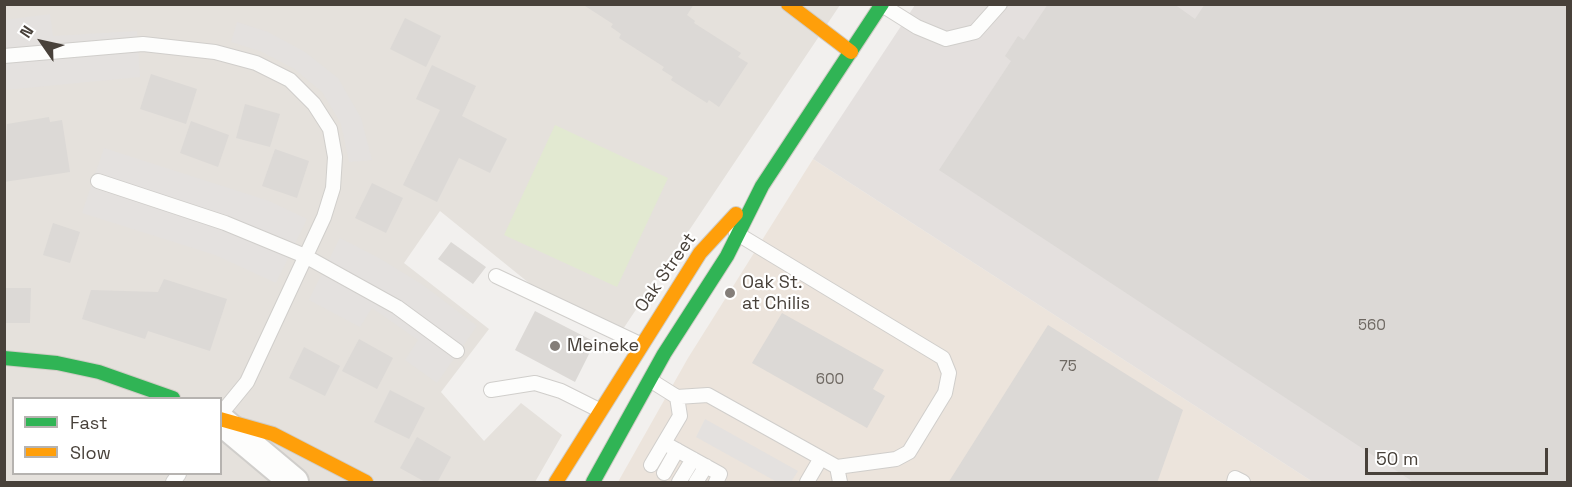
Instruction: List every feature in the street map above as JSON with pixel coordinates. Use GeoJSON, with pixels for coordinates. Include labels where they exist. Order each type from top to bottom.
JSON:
{"type":"FeatureCollection","features":[{"type":"Feature","properties":{"kind":"main road"},"geometry":{"type":"LineString","coordinates":[[788,4],[851,52]]}},
{"type":"Feature","properties":{"kind":"main road","name":"Oak Street"},"geometry":{"type":"LineString","coordinates":[[592,483],[649,380],[738,234],[762,186],[882,5]]}},
{"type":"Feature","properties":{"kind":"main road","name":"Oak Street"},"geometry":{"type":"LineString","coordinates":[[556,483],[626,366],[700,253],[762,186]]}},
{"type":"Feature","properties":{"kind":"main road"},"geometry":{"type":"LineString","coordinates":[[4,358],[57,363],[99,372],[168,397]]}},
{"type":"Feature","properties":{"kind":"main road"},"geometry":{"type":"LineString","coordinates":[[222,419],[273,434],[366,483]]}},
{"type":"Feature","properties":{"kind":"street"},"geometry":{"type":"LineString","coordinates":[[222,420],[294,483]]}},
{"type":"Feature","properties":{"kind":"lane"},"geometry":{"type":"LineString","coordinates":[[882,5],[917,27],[946,39],[975,32],[1000,4]]}},
{"type":"Feature","properties":{"kind":"lane"},"geometry":{"type":"LineString","coordinates":[[4,56],[111,45],[179,46],[215,52],[256,63],[290,80],[314,104],[330,129],[335,158],[333,188],[305,256],[247,382],[222,415]]}},
{"type":"Feature","properties":{"kind":"lane"},"geometry":{"type":"LineString","coordinates":[[99,181],[225,223],[305,256],[397,307],[457,351]]}},
{"type":"Feature","properties":{"kind":"lane"},"geometry":{"type":"LineString","coordinates":[[626,366],[677,397],[708,395],[837,467],[896,459],[909,452],[945,393],[949,373],[944,358],[725,225]]}},
{"type":"Feature","properties":{"kind":"lane"},"geometry":{"type":"LineString","coordinates":[[496,276],[640,344]]}},
{"type":"Feature","properties":{"kind":"lane"},"geometry":{"type":"LineString","coordinates":[[491,390],[535,383],[561,391],[599,410]]}},
{"type":"Feature","properties":{"kind":"lane"},"geometry":{"type":"LineString","coordinates":[[651,465],[680,416],[677,397]]}},
{"type":"Feature","properties":{"kind":"lane"},"geometry":{"type":"LineString","coordinates":[[664,442],[720,474],[716,483]]}},
{"type":"Feature","properties":{"kind":"lane"},"geometry":{"type":"LineString","coordinates":[[664,473],[677,450]]}},
{"type":"Feature","properties":{"kind":"lane"},"geometry":{"type":"LineString","coordinates":[[807,483],[821,458]]}},
{"type":"Feature","properties":{"kind":"lane"},"geometry":{"type":"LineString","coordinates":[[680,482],[693,459]]}},
{"type":"Feature","properties":{"kind":"lane"},"geometry":{"type":"LineString","coordinates":[[696,483],[706,466]]}},
{"type":"Feature","properties":{"kind":"lane"},"geometry":{"type":"LineString","coordinates":[[837,467],[840,483]]}},
{"type":"Feature","properties":{"kind":"lane"},"geometry":{"type":"LineString","coordinates":[[1234,483],[1235,478],[1243,483]]}},
{"type":"Feature","properties":{"kind":"shaded area"},"geometry":{"type":"Polygon","coordinates":[[[4,5],[840,5],[617,338],[550,300],[440,211],[404,263],[489,329],[441,392],[484,441],[521,403],[562,435],[535,482],[5,482],[4,5]]]}},
{"type":"Feature","properties":{"kind":"shaded area"},"geometry":{"type":"Polygon","coordinates":[[[915,5],[1567,5],[1567,482],[1313,482],[813,159],[915,5]]]}},
{"type":"Feature","properties":{"kind":"shaded area"},"geometry":{"type":"Polygon","coordinates":[[[50,14],[53,36],[137,31],[140,77],[5,90],[4,20],[50,14]]]}},
{"type":"Feature","properties":{"kind":"shaded area"},"geometry":{"type":"Polygon","coordinates":[[[237,22],[268,32],[305,52],[338,78],[361,118],[372,160],[349,162],[341,124],[322,92],[293,68],[260,51],[231,42],[237,22]]]}},
{"type":"Feature","properties":{"kind":"shaded area"},"geometry":{"type":"Polygon","coordinates":[[[104,148],[269,201],[307,219],[276,283],[215,255],[82,213],[104,148]]]}},
{"type":"Feature","properties":{"kind":"shaded area"},"geometry":{"type":"Polygon","coordinates":[[[813,159],[1313,482],[618,482],[688,358],[813,159]]]}},
{"type":"Feature","properties":{"kind":"shaded area"},"geometry":{"type":"Polygon","coordinates":[[[340,238],[379,258],[423,285],[477,326],[437,383],[405,360],[418,340],[372,308],[360,327],[309,300],[340,238]]]}},
{"type":"Feature","properties":{"kind":"shaded area"},"geometry":{"type":"Polygon","coordinates":[[[705,419],[798,471],[791,482],[777,482],[696,437],[705,419]]]}},
{"type":"Feature","properties":{"kind":"green space"},"geometry":{"type":"Polygon","coordinates":[[[555,125],[668,178],[617,287],[504,235],[555,125]]]}},
{"type":"Feature","properties":{"kind":"building"},"geometry":{"type":"Polygon","coordinates":[[[582,4],[694,4],[687,15],[695,21],[694,23],[741,53],[738,57],[748,63],[719,107],[709,100],[707,103],[671,80],[673,77],[662,70],[664,67],[619,38],[621,34],[611,27],[613,24],[582,4]]]}},
{"type":"Feature","properties":{"kind":"building"},"geometry":{"type":"Polygon","coordinates":[[[1048,4],[1174,4],[1195,19],[1205,4],[1568,4],[1568,483],[1415,483],[939,170],[1011,61],[1005,56],[1018,36],[1024,40],[1048,4]]]}},
{"type":"Feature","properties":{"kind":"building"},"geometry":{"type":"Polygon","coordinates":[[[405,18],[441,36],[426,67],[390,49],[405,18]]]}},
{"type":"Feature","properties":{"kind":"building"},"geometry":{"type":"Polygon","coordinates":[[[432,65],[476,86],[462,116],[507,139],[490,173],[459,158],[437,202],[403,185],[440,110],[416,99],[432,65]]]}},
{"type":"Feature","properties":{"kind":"building"},"geometry":{"type":"Polygon","coordinates":[[[151,74],[197,89],[186,124],[140,109],[151,74]]]}},
{"type":"Feature","properties":{"kind":"building"},"geometry":{"type":"Polygon","coordinates":[[[245,104],[280,114],[270,147],[236,138],[245,104]]]}},
{"type":"Feature","properties":{"kind":"building"},"geometry":{"type":"Polygon","coordinates":[[[49,117],[50,122],[62,120],[70,172],[4,182],[7,124],[49,117]]]}},
{"type":"Feature","properties":{"kind":"building"},"geometry":{"type":"Polygon","coordinates":[[[191,121],[229,135],[218,167],[180,153],[191,121]]]}},
{"type":"Feature","properties":{"kind":"building"},"geometry":{"type":"Polygon","coordinates":[[[275,149],[309,161],[297,198],[262,186],[275,149]]]}},
{"type":"Feature","properties":{"kind":"building"},"geometry":{"type":"Polygon","coordinates":[[[372,183],[403,198],[386,233],[355,218],[372,183]]]}},
{"type":"Feature","properties":{"kind":"building"},"geometry":{"type":"Polygon","coordinates":[[[53,223],[80,232],[70,263],[43,255],[53,223]]]}},
{"type":"Feature","properties":{"kind":"building"},"geometry":{"type":"Polygon","coordinates":[[[451,242],[486,267],[473,284],[438,259],[451,242]]]}},
{"type":"Feature","properties":{"kind":"building"},"geometry":{"type":"Polygon","coordinates":[[[164,279],[227,299],[210,351],[148,331],[145,339],[82,319],[91,290],[158,292],[164,279]]]}},
{"type":"Feature","properties":{"kind":"building"},"geometry":{"type":"Polygon","coordinates":[[[4,288],[31,288],[30,323],[4,323],[4,288]]]}},
{"type":"Feature","properties":{"kind":"building","name":"Meineke"},"geometry":{"type":"Polygon","coordinates":[[[535,311],[595,342],[575,382],[515,350],[535,311]]]}},
{"type":"Feature","properties":{"kind":"building"},"geometry":{"type":"Polygon","coordinates":[[[782,313],[884,370],[873,389],[885,396],[867,428],[752,363],[782,313]]]}},
{"type":"Feature","properties":{"kind":"building"},"geometry":{"type":"Polygon","coordinates":[[[1048,325],[1183,410],[1157,483],[948,483],[1048,325]]]}},
{"type":"Feature","properties":{"kind":"building"},"geometry":{"type":"Polygon","coordinates":[[[359,339],[393,358],[377,389],[342,371],[359,339]]]}},
{"type":"Feature","properties":{"kind":"building"},"geometry":{"type":"Polygon","coordinates":[[[304,347],[340,366],[325,396],[289,378],[304,347]]]}},
{"type":"Feature","properties":{"kind":"building"},"geometry":{"type":"Polygon","coordinates":[[[390,390],[425,408],[409,439],[374,422],[390,390]]]}},
{"type":"Feature","properties":{"kind":"building"},"geometry":{"type":"Polygon","coordinates":[[[417,437],[451,457],[437,483],[427,483],[400,468],[417,437]]]}},
{"type":"Feature","properties":{"kind":"traffic: fast"},"geometry":{"type":"LineString","coordinates":[[593,482],[664,354],[727,256],[762,186],[882,4]]}},
{"type":"Feature","properties":{"kind":"traffic: fast"},"geometry":{"type":"LineString","coordinates":[[4,358],[57,363],[99,372],[170,397]]}},
{"type":"Feature","properties":{"kind":"traffic: slow"},"geometry":{"type":"LineString","coordinates":[[788,4],[851,52]]}},
{"type":"Feature","properties":{"kind":"traffic: slow"},"geometry":{"type":"LineString","coordinates":[[556,482],[700,253],[736,214]]}},
{"type":"Feature","properties":{"kind":"traffic: slow"},"geometry":{"type":"LineString","coordinates":[[222,420],[273,434],[366,482]]}},
{"type":"Feature","properties":{"kind":"place","name":"Oak St. at Chilis"},"geometry":{"type":"Point","coordinates":[730,293]}},
{"type":"Feature","properties":{"kind":"place","name":"Meineke"},"geometry":{"type":"Point","coordinates":[555,346]}}]}
